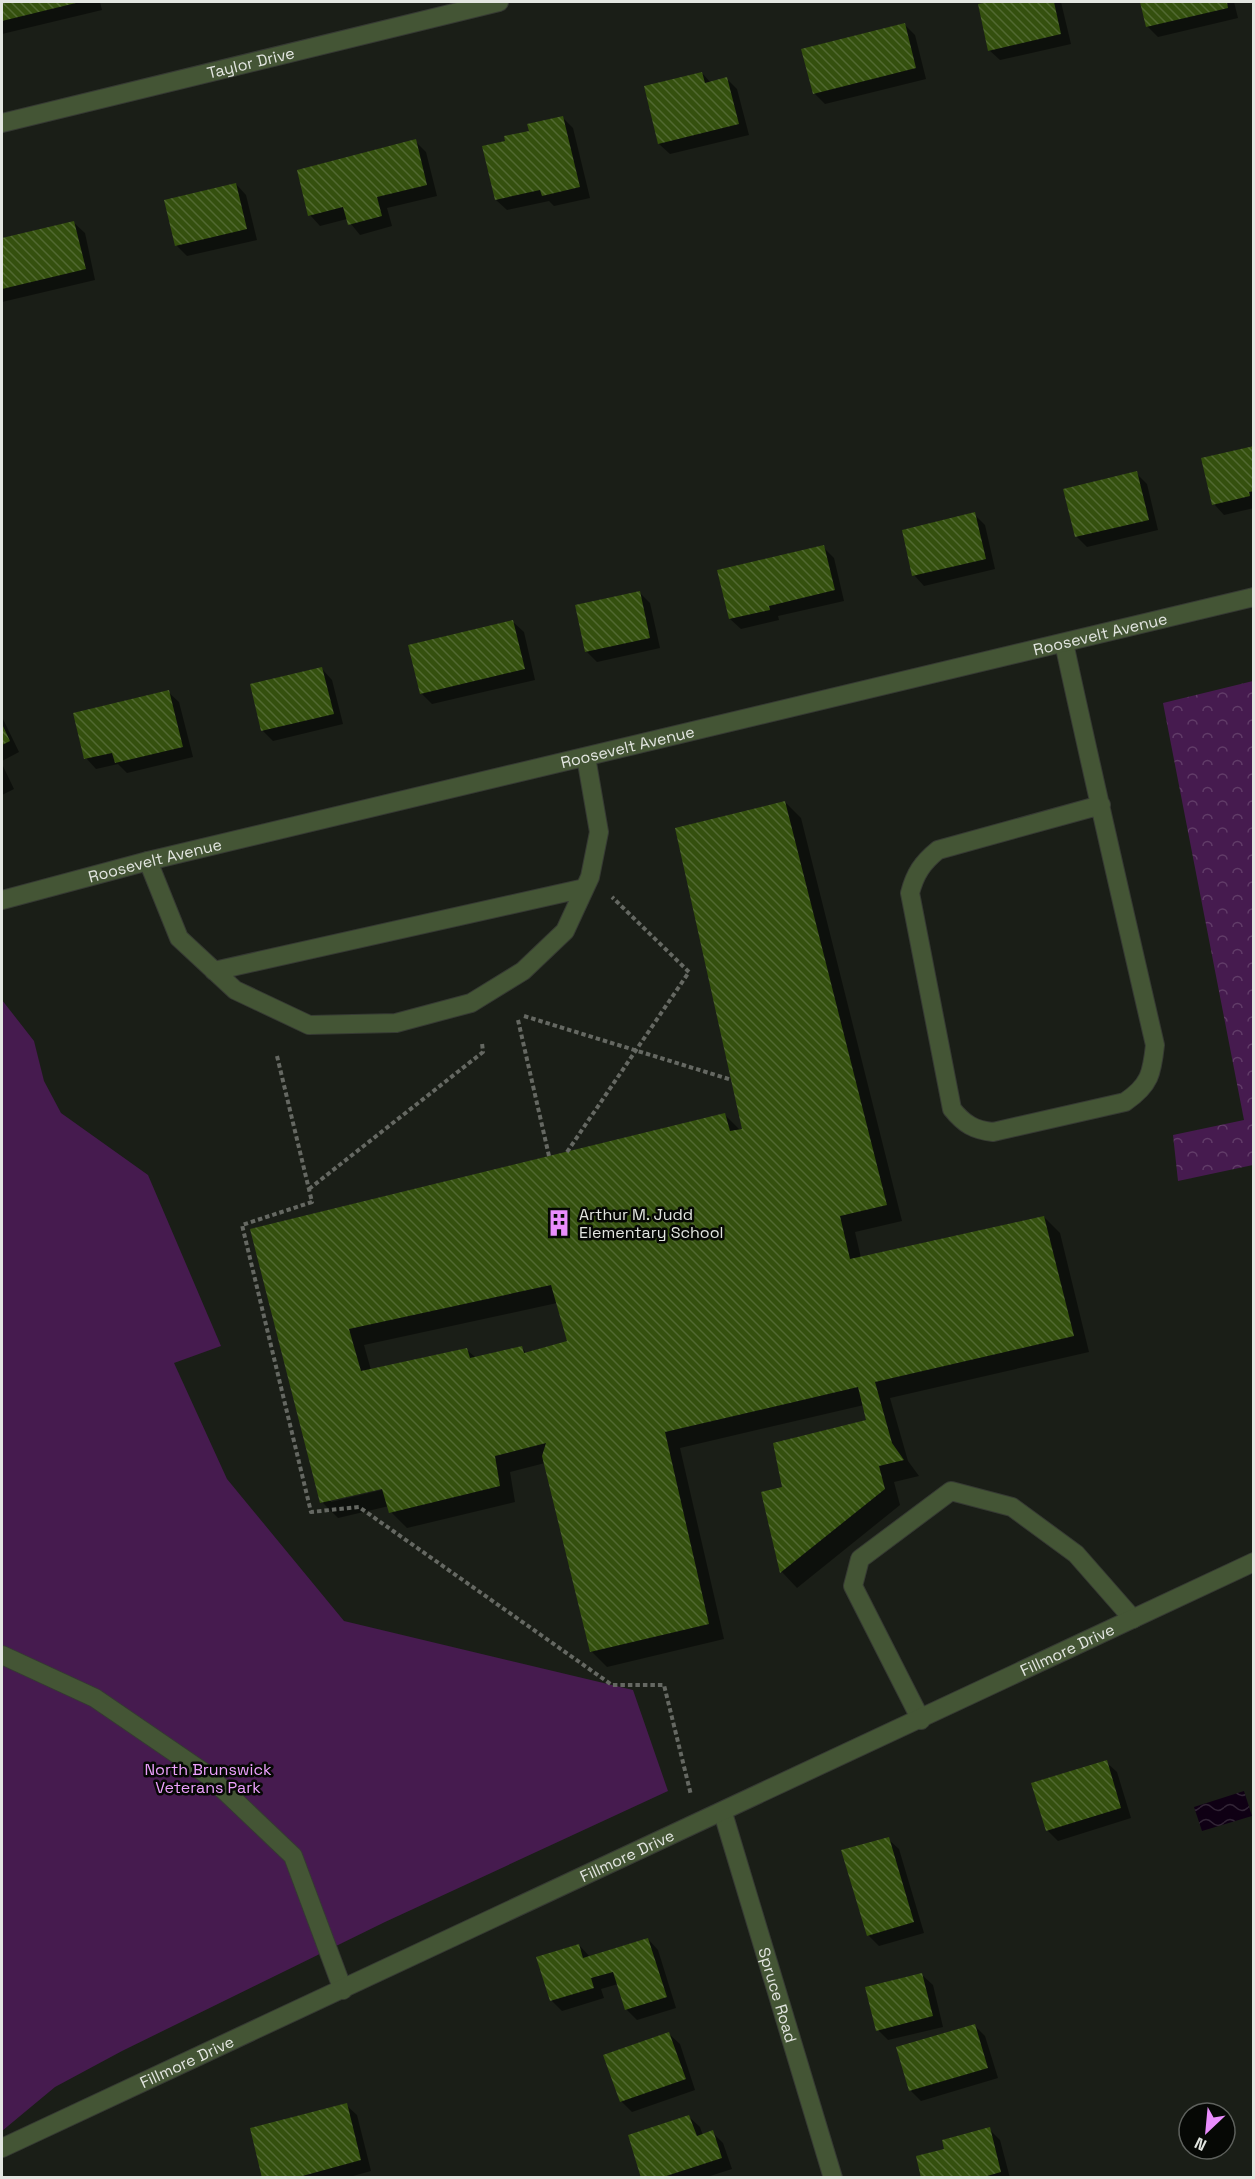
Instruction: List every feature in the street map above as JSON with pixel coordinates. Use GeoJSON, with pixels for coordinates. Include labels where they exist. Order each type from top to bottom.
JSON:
{"type":"FeatureCollection","features":[{"type":"Feature","properties":{"kind":"street","name":"Taylor Drive"},"geometry":{"type":"LineString","coordinates":[[2,123],[500,2]]}},
{"type":"Feature","properties":{"kind":"street","name":"Roosevelt Avenue"},"geometry":{"type":"LineString","coordinates":[[2,900],[148,861],[1254,597]]}},
{"type":"Feature","properties":{"kind":"street"},"geometry":{"type":"LineString","coordinates":[[1064,643],[1101,805],[1155,1045],[1153,1068],[1143,1089],[1125,1102],[993,1132],[976,1131],[961,1120],[952,1108],[910,894],[914,876],[925,861],[938,850],[1101,805]]}},
{"type":"Feature","properties":{"kind":"street"},"geometry":{"type":"LineString","coordinates":[[148,861],[179,938],[235,990],[309,1025],[396,1023],[471,1003],[523,971],[565,931],[585,888],[599,832],[586,757]]}},
{"type":"Feature","properties":{"kind":"street"},"geometry":{"type":"LineString","coordinates":[[214,971],[585,888]]}},
{"type":"Feature","properties":{"kind":"street"},"geometry":{"type":"LineString","coordinates":[[921,1720],[853,1586],[860,1559],[951,1491],[1012,1507],[1076,1554],[1133,1619]]}},
{"type":"Feature","properties":{"kind":"street","name":"Fillmore Drive"},"geometry":{"type":"LineString","coordinates":[[2,2148],[1254,1563]]}},
{"type":"Feature","properties":{"kind":"street"},"geometry":{"type":"LineString","coordinates":[[2,1655],[95,1698],[209,1776],[293,1856],[342,1990]]}},
{"type":"Feature","properties":{"kind":"street","name":"Spruce Road"},"geometry":{"type":"LineString","coordinates":[[723,1813],[833,2178]]}},
{"type":"Feature","properties":{"kind":"path"},"geometry":{"type":"LineString","coordinates":[[567,1152],[689,972],[612,897]]}},
{"type":"Feature","properties":{"kind":"path"},"geometry":{"type":"LineString","coordinates":[[524,1016],[732,1080]]}},
{"type":"Feature","properties":{"kind":"path"},"geometry":{"type":"LineString","coordinates":[[518,1020],[549,1156]]}},
{"type":"Feature","properties":{"kind":"path"},"geometry":{"type":"LineString","coordinates":[[309,1189],[483,1052],[482,1043]]}},
{"type":"Feature","properties":{"kind":"path"},"geometry":{"type":"LineString","coordinates":[[277,1056],[312,1202],[242,1224],[311,1512],[359,1507],[612,1685],[664,1685],[691,1796]]}},
{"type":"Feature","properties":{"kind":"green space"},"geometry":{"type":"Polygon","coordinates":[[[1253,681],[1253,1165],[1178,1181],[1173,1135],[1244,1120],[1163,703],[1253,681]]]}},
{"type":"Feature","properties":{"kind":"green space","name":"North Brunswick Veterans Park"},"geometry":{"type":"Polygon","coordinates":[[[2,1000],[34,1041],[44,1081],[61,1113],[148,1175],[221,1346],[174,1363],[227,1479],[344,1621],[633,1690],[668,1791],[385,1922],[122,2051],[55,2087],[2,2131],[2,1000]]]}},
{"type":"Feature","properties":{"kind":"water"},"geometry":{"type":"Polygon","coordinates":[[[1244,1791],[1252,1816],[1202,1831],[1194,1807],[1244,1791]]]}},
{"type":"Feature","properties":{"kind":"building"},"geometry":{"type":"Polygon","coordinates":[[[2,2],[80,2],[2,21],[2,2]]]}},
{"type":"Feature","properties":{"kind":"building"},"geometry":{"type":"Polygon","coordinates":[[[1054,2],[1061,34],[988,51],[978,4],[1054,2]]]}},
{"type":"Feature","properties":{"kind":"building"},"geometry":{"type":"Polygon","coordinates":[[[1140,2],[1227,2],[1228,8],[1146,27],[1140,2]]]}},
{"type":"Feature","properties":{"kind":"building"},"geometry":{"type":"Polygon","coordinates":[[[905,23],[916,68],[813,94],[801,49],[905,23]]]}},
{"type":"Feature","properties":{"kind":"building"},"geometry":{"type":"Polygon","coordinates":[[[702,72],[705,83],[727,77],[739,124],[658,144],[644,86],[702,72]]]}},
{"type":"Feature","properties":{"kind":"building"},"geometry":{"type":"Polygon","coordinates":[[[563,116],[580,187],[542,196],[540,190],[495,200],[482,146],[505,141],[504,136],[529,131],[527,124],[563,116]]]}},
{"type":"Feature","properties":{"kind":"building"},"geometry":{"type":"Polygon","coordinates":[[[416,139],[427,185],[377,197],[382,216],[348,225],[343,207],[308,216],[297,170],[416,139]]]}},
{"type":"Feature","properties":{"kind":"building"},"geometry":{"type":"Polygon","coordinates":[[[236,183],[247,229],[175,246],[164,200],[236,183]]]}},
{"type":"Feature","properties":{"kind":"building"},"geometry":{"type":"Polygon","coordinates":[[[74,221],[86,269],[2,289],[2,238],[74,221]]]}},
{"type":"Feature","properties":{"kind":"building"},"geometry":{"type":"Polygon","coordinates":[[[1254,446],[1254,491],[1249,492],[1250,496],[1212,505],[1201,458],[1254,446]]]}},
{"type":"Feature","properties":{"kind":"building"},"geometry":{"type":"Polygon","coordinates":[[[1137,471],[1149,520],[1075,537],[1063,489],[1137,471]]]}},
{"type":"Feature","properties":{"kind":"building"},"geometry":{"type":"Polygon","coordinates":[[[975,512],[986,559],[912,576],[902,530],[975,512]]]}},
{"type":"Feature","properties":{"kind":"building"},"geometry":{"type":"Polygon","coordinates":[[[824,545],[835,590],[769,606],[770,610],[729,619],[717,570],[824,545]]]}},
{"type":"Feature","properties":{"kind":"building"},"geometry":{"type":"Polygon","coordinates":[[[640,591],[650,638],[585,652],[575,605],[640,591]]]}},
{"type":"Feature","properties":{"kind":"building"},"geometry":{"type":"Polygon","coordinates":[[[513,620],[525,669],[420,694],[408,645],[513,620]]]}},
{"type":"Feature","properties":{"kind":"building"},"geometry":{"type":"Polygon","coordinates":[[[322,667],[334,714],[261,731],[250,684],[322,667]]]}},
{"type":"Feature","properties":{"kind":"building"},"geometry":{"type":"Polygon","coordinates":[[[169,690],[183,747],[115,763],[112,753],[84,759],[73,713],[169,690]]]}},
{"type":"Feature","properties":{"kind":"building"},"geometry":{"type":"Polygon","coordinates":[[[2,724],[10,741],[2,745],[2,724]]]}},
{"type":"Feature","properties":{"kind":"building","name":"Arthur M. Judd Elementary School"},"geometry":{"type":"Polygon","coordinates":[[[785,801],[887,1205],[840,1216],[850,1259],[1044,1216],[1074,1336],[875,1382],[892,1443],[904,1460],[879,1466],[885,1489],[780,1573],[761,1492],[782,1487],[773,1443],[866,1420],[858,1387],[665,1432],[709,1624],[590,1652],[542,1456],[546,1443],[495,1456],[500,1486],[389,1513],[382,1489],[320,1503],[250,1229],[725,1113],[730,1131],[742,1129],[675,828],[785,801]],[[551,1285],[349,1329],[361,1371],[467,1348],[470,1358],[522,1346],[524,1353],[567,1341],[551,1285]]]}},
{"type":"Feature","properties":{"kind":"building"},"geometry":{"type":"Polygon","coordinates":[[[1107,1760],[1121,1808],[1046,1831],[1031,1783],[1107,1760]]]}},
{"type":"Feature","properties":{"kind":"building"},"geometry":{"type":"Polygon","coordinates":[[[889,1837],[914,1922],[867,1936],[841,1850],[889,1837]]]}},
{"type":"Feature","properties":{"kind":"building"},"geometry":{"type":"Polygon","coordinates":[[[648,1938],[667,1997],[625,2010],[613,1972],[591,1978],[594,1988],[550,2001],[536,1957],[579,1944],[583,1958],[648,1938]]]}},
{"type":"Feature","properties":{"kind":"building"},"geometry":{"type":"Polygon","coordinates":[[[922,1973],[933,2016],[876,2031],[865,1987],[922,1973]]]}},
{"type":"Feature","properties":{"kind":"building"},"geometry":{"type":"Polygon","coordinates":[[[975,2024],[988,2068],[909,2091],[896,2047],[975,2024]]]}},
{"type":"Feature","properties":{"kind":"building"},"geometry":{"type":"Polygon","coordinates":[[[669,2032],[686,2079],[620,2102],[603,2055],[669,2032]]]}},
{"type":"Feature","properties":{"kind":"building"},"geometry":{"type":"Polygon","coordinates":[[[347,2103],[361,2160],[295,2178],[262,2178],[250,2128],[347,2103]]]}},
{"type":"Feature","properties":{"kind":"building"},"geometry":{"type":"Polygon","coordinates":[[[689,2115],[697,2136],[713,2130],[722,2158],[660,2178],[641,2178],[628,2135],[689,2115]]]}},
{"type":"Feature","properties":{"kind":"building"},"geometry":{"type":"Polygon","coordinates":[[[990,2127],[1001,2172],[980,2178],[921,2178],[916,2156],[944,2149],[942,2140],[990,2127]]]}},
{"type":"Feature","properties":{"kind":"place","name":"Arthur M. Judd Elementary School"},"geometry":{"type":"Point","coordinates":[559,1223]}}]}
